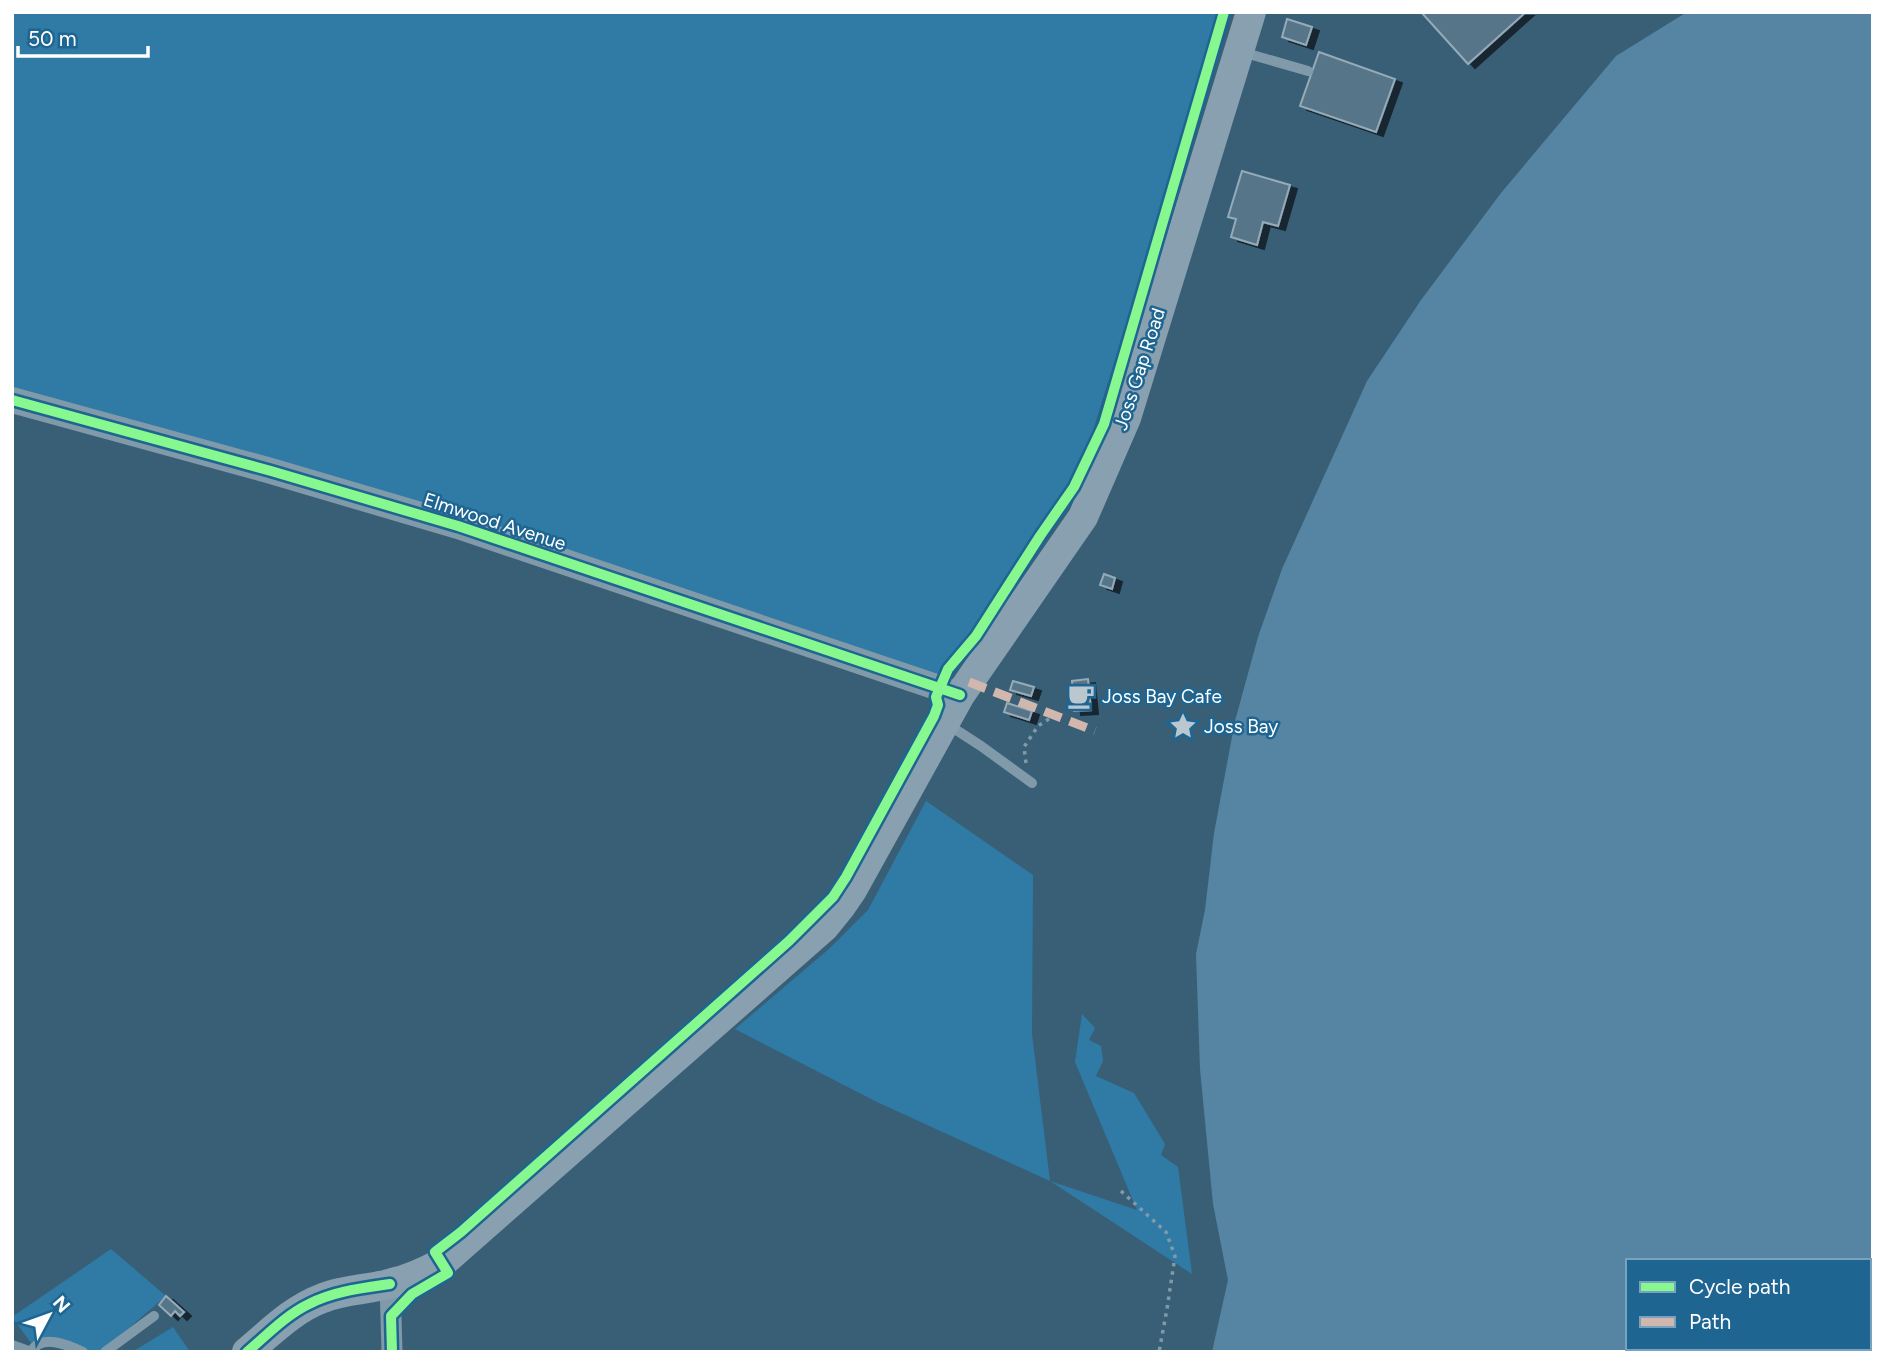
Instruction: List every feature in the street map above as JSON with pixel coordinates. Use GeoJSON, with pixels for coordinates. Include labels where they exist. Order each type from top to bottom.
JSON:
{"type":"FeatureCollection","features":[{"type":"Feature","properties":{"kind":"main road","name":"Joss Gap Road"},"geometry":{"type":"LineString","coordinates":[[247,1352],[308,1304],[352,1290],[390,1284],[418,1275],[443,1262],[824,927],[841,906],[960,695],[1083,517],[1126,418],[1251,12]]}},
{"type":"Feature","properties":{"kind":"street","name":"Elmwood Avenue"},"geometry":{"type":"LineString","coordinates":[[12,400],[258,467],[446,523],[960,695]]}},
{"type":"Feature","properties":{"kind":"street"},"geometry":{"type":"LineString","coordinates":[[390,1284],[393,1352]]}},
{"type":"Feature","properties":{"kind":"lane"},"geometry":{"type":"LineString","coordinates":[[1239,52],[1308,71]]}},
{"type":"Feature","properties":{"kind":"lane"},"geometry":{"type":"LineString","coordinates":[[944,722],[1032,783]]}},
{"type":"Feature","properties":{"kind":"lane"},"geometry":{"type":"LineString","coordinates":[[104,1352],[155,1316]]}},
{"type":"Feature","properties":{"kind":"lane"},"geometry":{"type":"LineString","coordinates":[[12,1345],[31,1352],[33,1347],[46,1342],[58,1342],[83,1352]]}},
{"type":"Feature","properties":{"kind":"path"},"geometry":{"type":"LineString","coordinates":[[1024,747],[1038,726],[1055,715]]}},
{"type":"Feature","properties":{"kind":"path"},"geometry":{"type":"LineString","coordinates":[[1121,1191],[1166,1232],[1175,1256],[1158,1352]]}},
{"type":"Feature","properties":{"kind":"shaded area"},"geometry":{"type":"Polygon","coordinates":[[[12,12],[1219,12],[1180,149],[1084,460],[1070,489],[1041,528],[970,641],[940,676],[12,388],[12,12]]]}},
{"type":"Feature","properties":{"kind":"shaded area"},"geometry":{"type":"Polygon","coordinates":[[[1687,12],[1873,12],[1873,1352],[1212,1352],[1228,1280],[1213,1204],[1200,1069],[1196,954],[1205,910],[1214,833],[1235,721],[1258,637],[1282,569],[1367,381],[1421,300],[1501,193],[1616,56],[1687,12]]]}},
{"type":"Feature","properties":{"kind":"shaded area"},"geometry":{"type":"Polygon","coordinates":[[[926,801],[1033,875],[1032,1034],[1050,1181],[877,1102],[735,1029],[830,948],[868,910],[926,801]]]}},
{"type":"Feature","properties":{"kind":"shaded area"},"geometry":{"type":"Polygon","coordinates":[[[1082,1014],[1095,1028],[1089,1040],[1101,1046],[1103,1061],[1096,1076],[1134,1093],[1165,1144],[1161,1155],[1178,1167],[1192,1274],[1050,1181],[1137,1210],[1075,1062],[1082,1014]]]}},
{"type":"Feature","properties":{"kind":"shaded area"},"geometry":{"type":"Polygon","coordinates":[[[111,1249],[166,1296],[101,1352],[84,1352],[72,1347],[34,1347],[12,1317],[111,1249]]]}},
{"type":"Feature","properties":{"kind":"shaded area"},"geometry":{"type":"Polygon","coordinates":[[[173,1327],[190,1352],[132,1352],[173,1327]]]}},
{"type":"Feature","properties":{"kind":"building"},"geometry":{"type":"Polygon","coordinates":[[[1421,12],[1526,12],[1468,64],[1421,12]]]}},
{"type":"Feature","properties":{"kind":"building"},"geometry":{"type":"Polygon","coordinates":[[[1287,19],[1312,27],[1306,45],[1282,37],[1287,19]]]}},
{"type":"Feature","properties":{"kind":"building"},"geometry":{"type":"Polygon","coordinates":[[[1319,52],[1395,79],[1376,132],[1300,106],[1319,52]]]}},
{"type":"Feature","properties":{"kind":"building"},"geometry":{"type":"Polygon","coordinates":[[[1242,171],[1290,185],[1278,226],[1263,222],[1257,245],[1231,237],[1236,219],[1228,217],[1242,171]]]}},
{"type":"Feature","properties":{"kind":"building"},"geometry":{"type":"Polygon","coordinates":[[[1104,574],[1115,578],[1112,589],[1100,585],[1104,574]]]}},
{"type":"Feature","properties":{"kind":"building"},"geometry":{"type":"Polygon","coordinates":[[[1088,679],[1091,710],[1074,711],[1072,681],[1088,679]]]}},
{"type":"Feature","properties":{"kind":"building"},"geometry":{"type":"Polygon","coordinates":[[[1013,681],[1034,687],[1031,696],[1010,690],[1013,681]]]}},
{"type":"Feature","properties":{"kind":"building"},"geometry":{"type":"Polygon","coordinates":[[[1007,703],[1032,711],[1029,720],[1004,712],[1007,703]]]}},
{"type":"Feature","properties":{"kind":"building"},"geometry":{"type":"Polygon","coordinates":[[[166,1296],[184,1312],[180,1316],[175,1311],[171,1316],[159,1305],[166,1296]]]}},
{"type":"Feature","properties":{"kind":"marked path"},"geometry":{"type":"LineString","coordinates":[[969,682],[1095,731]]}},
{"type":"Feature","properties":{"kind":"cycle path"},"geometry":{"type":"LineString","coordinates":[[392,1352],[391,1316],[412,1294],[448,1273],[435,1252],[461,1232],[789,941],[833,897],[846,877],[934,716],[938,705],[936,697],[948,669],[976,636],[1074,487],[1104,424],[1224,12]]}},
{"type":"Feature","properties":{"kind":"cycle path"},"geometry":{"type":"LineString","coordinates":[[12,400],[458,526],[960,695]]}},
{"type":"Feature","properties":{"kind":"cycle path"},"geometry":{"type":"LineString","coordinates":[[247,1352],[309,1304],[338,1293],[390,1284]]}},
{"type":"Feature","properties":{"kind":"place","name":"Joss Bay Cafe"},"geometry":{"type":"Point","coordinates":[1081,696]}},
{"type":"Feature","properties":{"kind":"place","name":"Joss Bay"},"geometry":{"type":"Point","coordinates":[1183,726]}}]}
